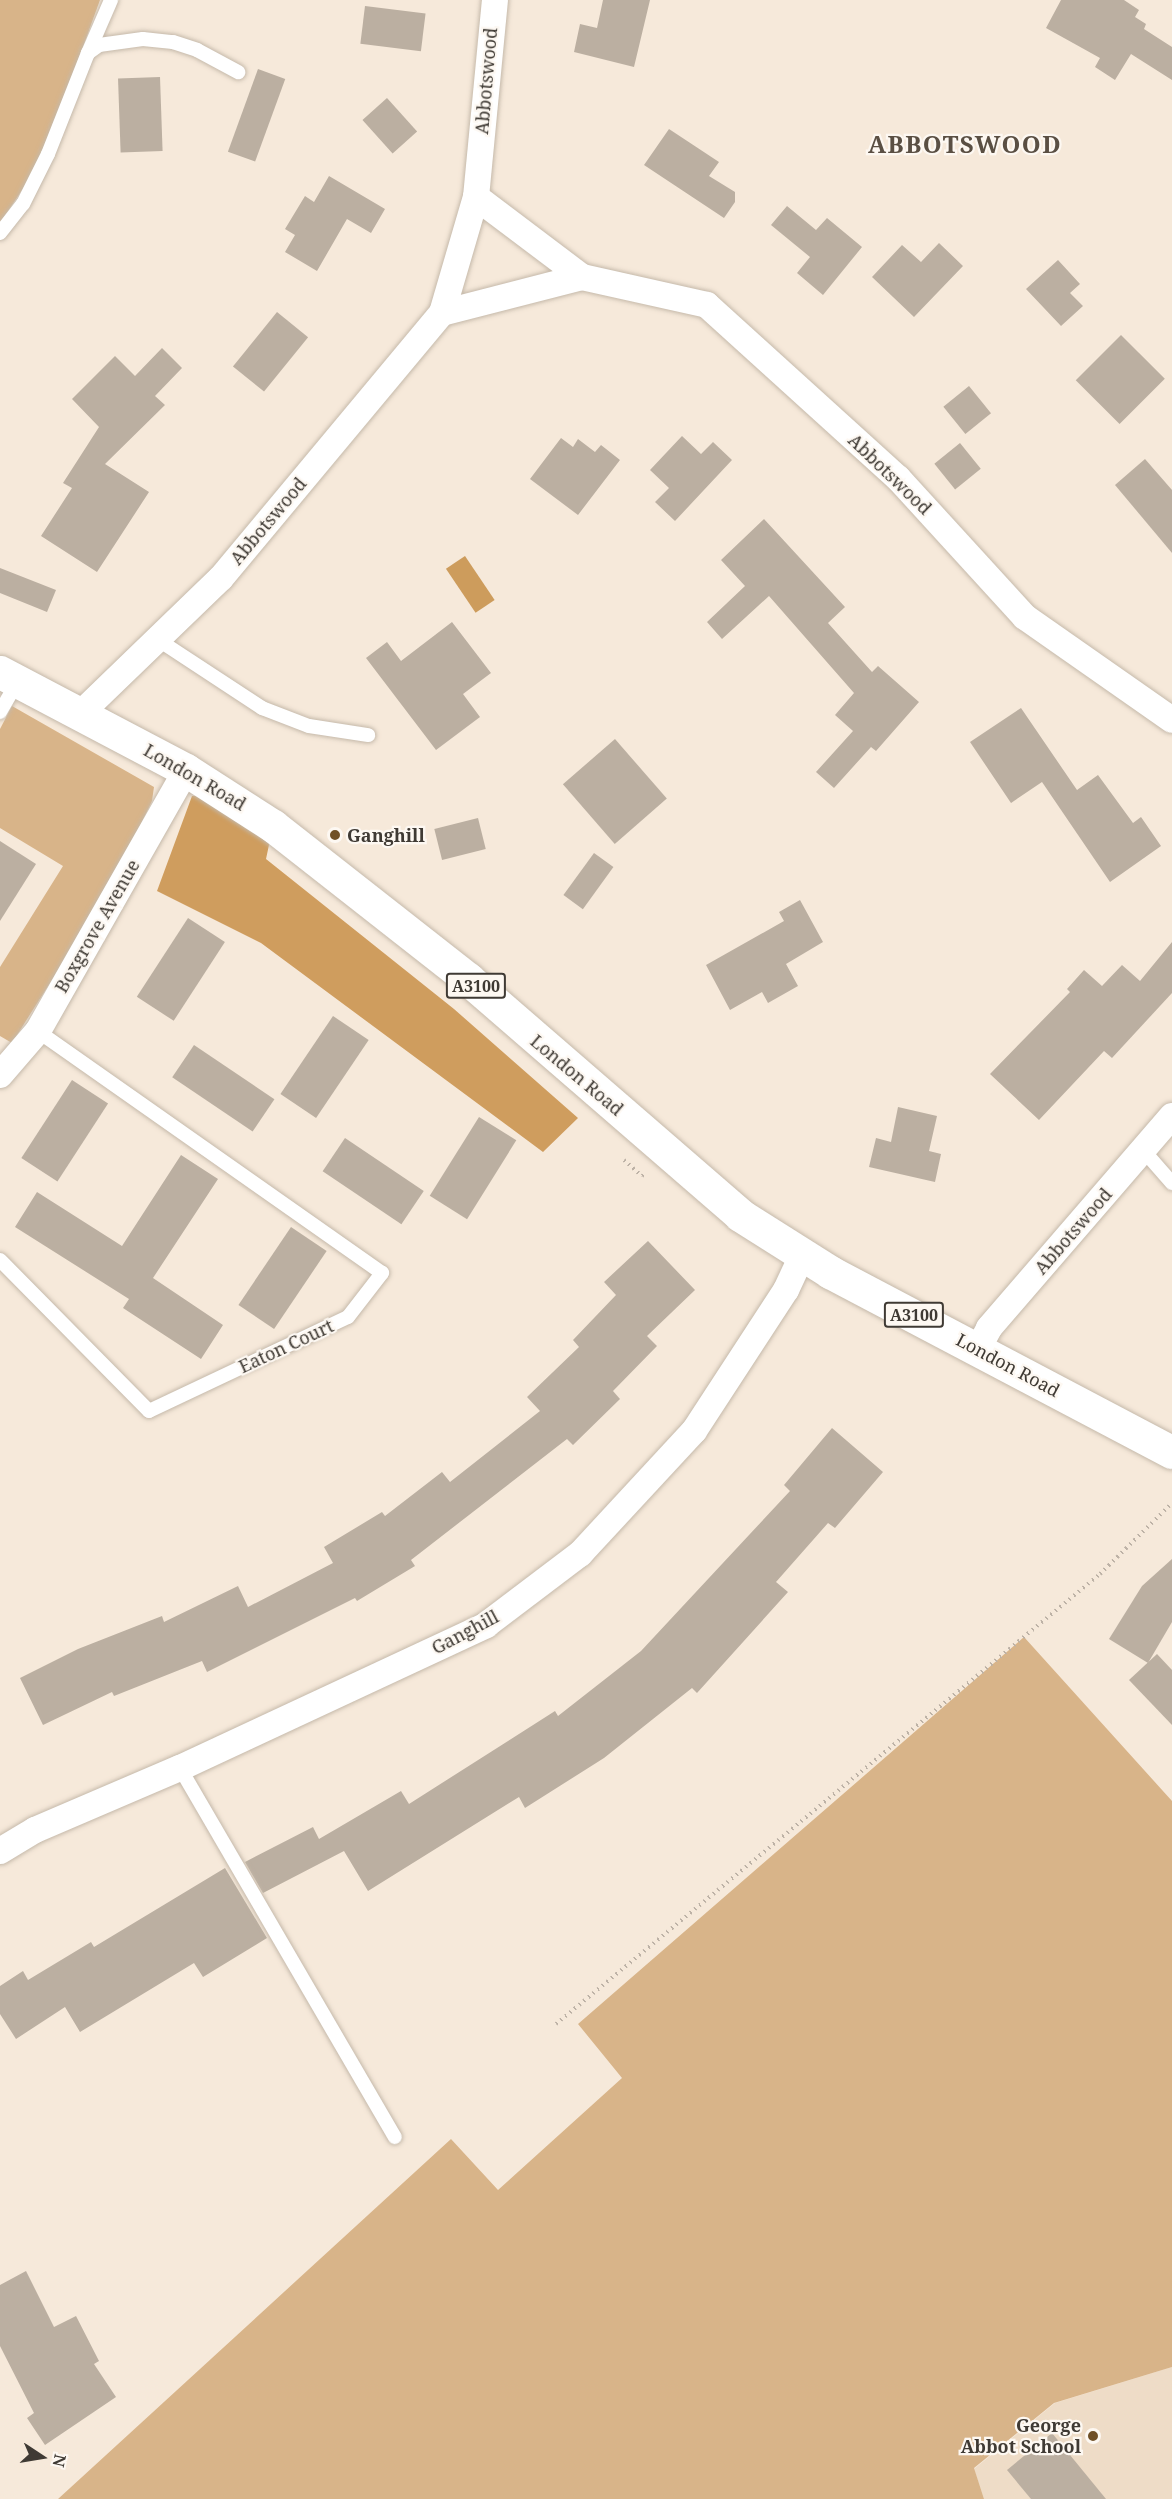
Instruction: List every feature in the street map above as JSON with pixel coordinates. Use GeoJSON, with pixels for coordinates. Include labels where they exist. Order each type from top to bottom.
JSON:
{"type":"FeatureCollection","features":[{"type":"Feature","properties":{"kind":"main road","name":"London Road"},"geometry":{"type":"LineString","coordinates":[[9,677],[186,770],[273,826],[394,919],[740,1215],[802,1255],[1172,1452]]}},
{"type":"Feature","properties":{"kind":"street","name":"Abbotswood"},"geometry":{"type":"LineString","coordinates":[[79,715],[221,578],[442,313],[476,197],[495,0]]}},
{"type":"Feature","properties":{"kind":"street","name":"Abbotswood"},"geometry":{"type":"LineString","coordinates":[[476,197],[582,278],[707,305],[898,478],[1025,617],[1172,720]]}},
{"type":"Feature","properties":{"kind":"street","name":"Abbotswood"},"geometry":{"type":"LineString","coordinates":[[442,313],[582,278]]}},
{"type":"Feature","properties":{"kind":"street","name":"Boxgrove Avenue"},"geometry":{"type":"LineString","coordinates":[[5,1060],[38,1031],[186,770]]}},
{"type":"Feature","properties":{"kind":"street","name":"Abbotswood"},"geometry":{"type":"LineString","coordinates":[[978,1349],[989,1328],[1172,1116]]}},
{"type":"Feature","properties":{"kind":"street","name":"Ganghill"},"geometry":{"type":"LineString","coordinates":[[0,1851],[35,1830],[180,1768],[486,1625],[580,1554],[694,1431],[786,1290],[802,1255]]}},
{"type":"Feature","properties":{"kind":"lane"},"geometry":{"type":"LineString","coordinates":[[0,233],[23,204],[48,154],[111,0]]}},
{"type":"Feature","properties":{"kind":"lane"},"geometry":{"type":"LineString","coordinates":[[88,53],[99,45],[143,39],[173,42],[197,50],[238,72]]}},
{"type":"Feature","properties":{"kind":"lane"},"geometry":{"type":"LineString","coordinates":[[157,639],[262,708],[309,726],[368,735]]}},
{"type":"Feature","properties":{"kind":"lane"},"geometry":{"type":"LineString","coordinates":[[0,712],[9,677]]}},
{"type":"Feature","properties":{"kind":"lane","name":"Eaton Court"},"geometry":{"type":"LineString","coordinates":[[0,1260],[149,1411],[348,1317],[382,1273],[38,1031]]}},
{"type":"Feature","properties":{"kind":"lane"},"geometry":{"type":"LineString","coordinates":[[1143,1150],[1172,1183]]}},
{"type":"Feature","properties":{"kind":"lane"},"geometry":{"type":"LineString","coordinates":[[180,1768],[395,2137]]}},
{"type":"Feature","properties":{"kind":"path"},"geometry":{"type":"LineString","coordinates":[[556,2024],[1100,1574],[1172,1503]]}},
{"type":"Feature","properties":{"kind":"shaded area"},"geometry":{"type":"Polygon","coordinates":[[[0,0],[100,0],[48,143],[30,178],[0,223],[0,0]]]}},
{"type":"Feature","properties":{"kind":"shaded area"},"geometry":{"type":"Polygon","coordinates":[[[465,556],[495,600],[476,613],[446,569],[465,556]]]}},
{"type":"Feature","properties":{"kind":"shaded area"},"geometry":{"type":"Polygon","coordinates":[[[12,706],[154,787],[152,801],[110,888],[12,1043],[0,1036],[0,967],[63,866],[0,828],[0,729],[12,706]]]}},
{"type":"Feature","properties":{"kind":"shaded area"},"geometry":{"type":"Polygon","coordinates":[[[229,795],[273,826],[266,859],[454,1009],[578,1118],[543,1152],[261,943],[157,891],[192,796],[229,795]]]}},
{"type":"Feature","properties":{"kind":"shaded area"},"geometry":{"type":"Polygon","coordinates":[[[1024,1637],[1172,1801],[1172,2367],[1054,2403],[974,2468],[984,2499],[58,2499],[451,2139],[498,2190],[622,2078],[578,2024],[1024,1637]]]}},
{"type":"Feature","properties":{"kind":"shaded area","name":"George Abbot School"},"geometry":{"type":"Polygon","coordinates":[[[1172,2367],[1172,2499],[984,2499],[974,2469],[1055,2403],[1172,2367]]]}},
{"type":"Feature","properties":{"kind":"building"},"geometry":{"type":"Polygon","coordinates":[[[603,0],[650,0],[634,67],[574,52],[580,24],[597,28],[603,0]]]}},
{"type":"Feature","properties":{"kind":"building"},"geometry":{"type":"Polygon","coordinates":[[[1061,0],[1124,0],[1139,10],[1135,17],[1146,24],[1144,29],[1172,47],[1172,80],[1131,54],[1115,80],[1095,67],[1100,58],[1046,28],[1061,0]]]}},
{"type":"Feature","properties":{"kind":"building"},"geometry":{"type":"Polygon","coordinates":[[[365,6],[426,13],[421,51],[360,44],[365,6]]]}},
{"type":"Feature","properties":{"kind":"building"},"geometry":{"type":"Polygon","coordinates":[[[258,69],[285,79],[255,162],[228,152],[258,69]]]}},
{"type":"Feature","properties":{"kind":"building"},"geometry":{"type":"Polygon","coordinates":[[[160,77],[163,151],[121,152],[118,78],[160,77]]]}},
{"type":"Feature","properties":{"kind":"building"},"geometry":{"type":"Polygon","coordinates":[[[387,98],[417,131],[393,154],[362,120],[387,98]]]}},
{"type":"Feature","properties":{"kind":"building"},"geometry":{"type":"Polygon","coordinates":[[[669,129],[719,162],[709,176],[735,192],[735,202],[724,218],[644,165],[669,129]]]}},
{"type":"Feature","properties":{"kind":"building"},"geometry":{"type":"Polygon","coordinates":[[[329,176],[385,209],[371,233],[347,219],[317,271],[285,252],[295,235],[285,229],[305,196],[314,202],[329,176]]]}},
{"type":"Feature","properties":{"kind":"building"},"geometry":{"type":"Polygon","coordinates":[[[787,206],[816,230],[827,218],[862,247],[823,295],[797,273],[810,257],[771,225],[787,206]]]}},
{"type":"Feature","properties":{"kind":"building"},"geometry":{"type":"Polygon","coordinates":[[[939,243],[963,266],[914,317],[872,277],[902,245],[921,262],[939,243]]]}},
{"type":"Feature","properties":{"kind":"building"},"geometry":{"type":"Polygon","coordinates":[[[1058,260],[1080,284],[1070,293],[1083,306],[1061,326],[1026,289],[1058,260]]]}},
{"type":"Feature","properties":{"kind":"building"},"geometry":{"type":"Polygon","coordinates":[[[277,312],[308,337],[264,392],[233,366],[277,312]]]}},
{"type":"Feature","properties":{"kind":"building"},"geometry":{"type":"Polygon","coordinates":[[[1121,335],[1165,379],[1120,424],[1076,380],[1121,335]]]}},
{"type":"Feature","properties":{"kind":"building"},"geometry":{"type":"Polygon","coordinates":[[[162,348],[182,368],[155,396],[165,405],[105,464],[149,492],[97,572],[41,536],[72,488],[63,483],[99,427],[72,399],[115,356],[135,376],[162,348]]]}},
{"type":"Feature","properties":{"kind":"building"},"geometry":{"type":"Polygon","coordinates":[[[969,386],[991,413],[965,434],[943,407],[969,386]]]}},
{"type":"Feature","properties":{"kind":"building"},"geometry":{"type":"Polygon","coordinates":[[[682,436],[701,454],[713,442],[732,460],[675,521],[655,502],[669,488],[650,470],[682,436]]]}},
{"type":"Feature","properties":{"kind":"building"},"geometry":{"type":"Polygon","coordinates":[[[561,438],[573,447],[578,439],[595,452],[601,445],[620,460],[578,515],[530,479],[561,438]]]}},
{"type":"Feature","properties":{"kind":"building"},"geometry":{"type":"Polygon","coordinates":[[[960,443],[981,469],[955,489],[934,464],[960,443]]]}},
{"type":"Feature","properties":{"kind":"building"},"geometry":{"type":"Polygon","coordinates":[[[1145,459],[1172,490],[1172,553],[1115,485],[1145,459]]]}},
{"type":"Feature","properties":{"kind":"building"},"geometry":{"type":"Polygon","coordinates":[[[764,519],[845,607],[828,623],[872,672],[878,666],[919,702],[876,751],[871,747],[834,788],[816,772],[853,731],[835,715],[854,693],[769,596],[722,639],[707,622],[745,586],[721,560],[764,519]]]}},
{"type":"Feature","properties":{"kind":"building"},"geometry":{"type":"Polygon","coordinates":[[[0,568],[56,590],[47,612],[0,593],[0,568]]]}},
{"type":"Feature","properties":{"kind":"building"},"geometry":{"type":"Polygon","coordinates":[[[452,622],[491,673],[463,694],[480,717],[436,750],[366,658],[387,642],[401,661],[452,622]]]}},
{"type":"Feature","properties":{"kind":"building"},"geometry":{"type":"Polygon","coordinates":[[[1021,708],[1077,790],[1098,775],[1133,823],[1141,817],[1161,846],[1110,882],[1042,782],[1011,803],[970,742],[1021,708]]]}},
{"type":"Feature","properties":{"kind":"building"},"geometry":{"type":"Polygon","coordinates":[[[615,739],[667,799],[615,844],[563,784],[615,739]]]}},
{"type":"Feature","properties":{"kind":"building"},"geometry":{"type":"Polygon","coordinates":[[[478,818],[486,849],[442,860],[434,829],[478,818]]]}},
{"type":"Feature","properties":{"kind":"building"},"geometry":{"type":"Polygon","coordinates":[[[0,841],[36,864],[0,921],[0,841]]]}},
{"type":"Feature","properties":{"kind":"building"},"geometry":{"type":"Polygon","coordinates":[[[594,853],[613,867],[583,909],[563,895],[594,853]]]}},
{"type":"Feature","properties":{"kind":"building"},"geometry":{"type":"Polygon","coordinates":[[[800,900],[823,942],[786,964],[798,986],[768,1003],[762,992],[730,1010],[706,965],[784,921],[779,912],[800,900]]]}},
{"type":"Feature","properties":{"kind":"building"},"geometry":{"type":"Polygon","coordinates":[[[188,918],[225,942],[174,1021],[137,997],[188,918]]]}},
{"type":"Feature","properties":{"kind":"building"},"geometry":{"type":"Polygon","coordinates":[[[1172,942],[1172,993],[1112,1058],[1104,1051],[1039,1120],[990,1074],[1070,992],[1067,989],[1084,970],[1102,986],[1122,965],[1140,981],[1172,942]]]}},
{"type":"Feature","properties":{"kind":"building"},"geometry":{"type":"Polygon","coordinates":[[[333,1016],[369,1040],[316,1118],[280,1094],[333,1016]]]}},
{"type":"Feature","properties":{"kind":"building"},"geometry":{"type":"Polygon","coordinates":[[[194,1045],[274,1099],[253,1132],[172,1077],[194,1045]]]}},
{"type":"Feature","properties":{"kind":"building"},"geometry":{"type":"Polygon","coordinates":[[[72,1080],[108,1103],[57,1181],[21,1158],[72,1080]]]}},
{"type":"Feature","properties":{"kind":"building"},"geometry":{"type":"Polygon","coordinates":[[[898,1107],[937,1116],[929,1151],[941,1154],[935,1182],[869,1167],[876,1138],[891,1142],[898,1107]]]}},
{"type":"Feature","properties":{"kind":"building"},"geometry":{"type":"Polygon","coordinates":[[[479,1117],[516,1140],[467,1219],[430,1196],[479,1117]]]}},
{"type":"Feature","properties":{"kind":"building"},"geometry":{"type":"Polygon","coordinates":[[[345,1138],[424,1191],[401,1224],[323,1171],[345,1138]]]}},
{"type":"Feature","properties":{"kind":"building"},"geometry":{"type":"Polygon","coordinates":[[[181,1155],[218,1179],[153,1278],[223,1325],[201,1359],[123,1308],[129,1299],[15,1227],[37,1192],[122,1246],[181,1155]]]}},
{"type":"Feature","properties":{"kind":"building"},"geometry":{"type":"Polygon","coordinates":[[[291,1227],[327,1251],[274,1329],[238,1305],[291,1227]]]}},
{"type":"Feature","properties":{"kind":"building"},"geometry":{"type":"Polygon","coordinates":[[[648,1241],[695,1290],[647,1336],[657,1346],[613,1391],[620,1399],[573,1445],[567,1439],[411,1560],[415,1566],[357,1601],[355,1598],[207,1672],[202,1661],[114,1696],[112,1692],[43,1725],[20,1678],[78,1649],[162,1616],[164,1622],[238,1586],[248,1607],[333,1563],[324,1547],[382,1512],[385,1516],[442,1472],[450,1482],[540,1411],[527,1397],[579,1347],[573,1340],[616,1295],[604,1282],[648,1241]]]}},
{"type":"Feature","properties":{"kind":"building"},"geometry":{"type":"Polygon","coordinates":[[[832,1428],[883,1472],[835,1528],[828,1523],[776,1582],[788,1592],[697,1693],[692,1688],[604,1758],[525,1808],[519,1797],[368,1891],[344,1851],[263,1893],[245,1862],[313,1827],[319,1839],[401,1791],[409,1804],[555,1711],[558,1716],[641,1651],[790,1491],[784,1485],[832,1428]]]}},
{"type":"Feature","properties":{"kind":"building"},"geometry":{"type":"Polygon","coordinates":[[[1172,1559],[1172,1622],[1148,1663],[1109,1639],[1142,1586],[1172,1559]]]}},
{"type":"Feature","properties":{"kind":"building"},"geometry":{"type":"Polygon","coordinates":[[[1157,1654],[1172,1670],[1172,1725],[1129,1680],[1157,1654]]]}},
{"type":"Feature","properties":{"kind":"building"},"geometry":{"type":"Polygon","coordinates":[[[225,1868],[267,1938],[203,1977],[194,1963],[80,2032],[65,2007],[16,2039],[0,2014],[0,1986],[23,1971],[28,1980],[91,1942],[94,1947],[225,1868]]]}},
{"type":"Feature","properties":{"kind":"building"},"geometry":{"type":"Polygon","coordinates":[[[26,2271],[54,2327],[76,2316],[99,2361],[94,2364],[116,2397],[45,2445],[27,2418],[34,2413],[0,2346],[0,2285],[26,2271]]]}},
{"type":"Feature","properties":{"kind":"building"},"geometry":{"type":"Polygon","coordinates":[[[1052,2433],[1106,2499],[1031,2499],[1007,2470],[1052,2433]]]}},
{"type":"Feature","properties":{"kind":"place","name":"Ganghill"},"geometry":{"type":"Point","coordinates":[335,835]}},
{"type":"Feature","properties":{"kind":"place","name":"George Abbot School"},"geometry":{"type":"Point","coordinates":[1093,2436]}},
{"type":"Feature","properties":{"kind":"district","name":"ABBOTSWOOD"},"geometry":{"type":"Point","coordinates":[965,144]}}]}
